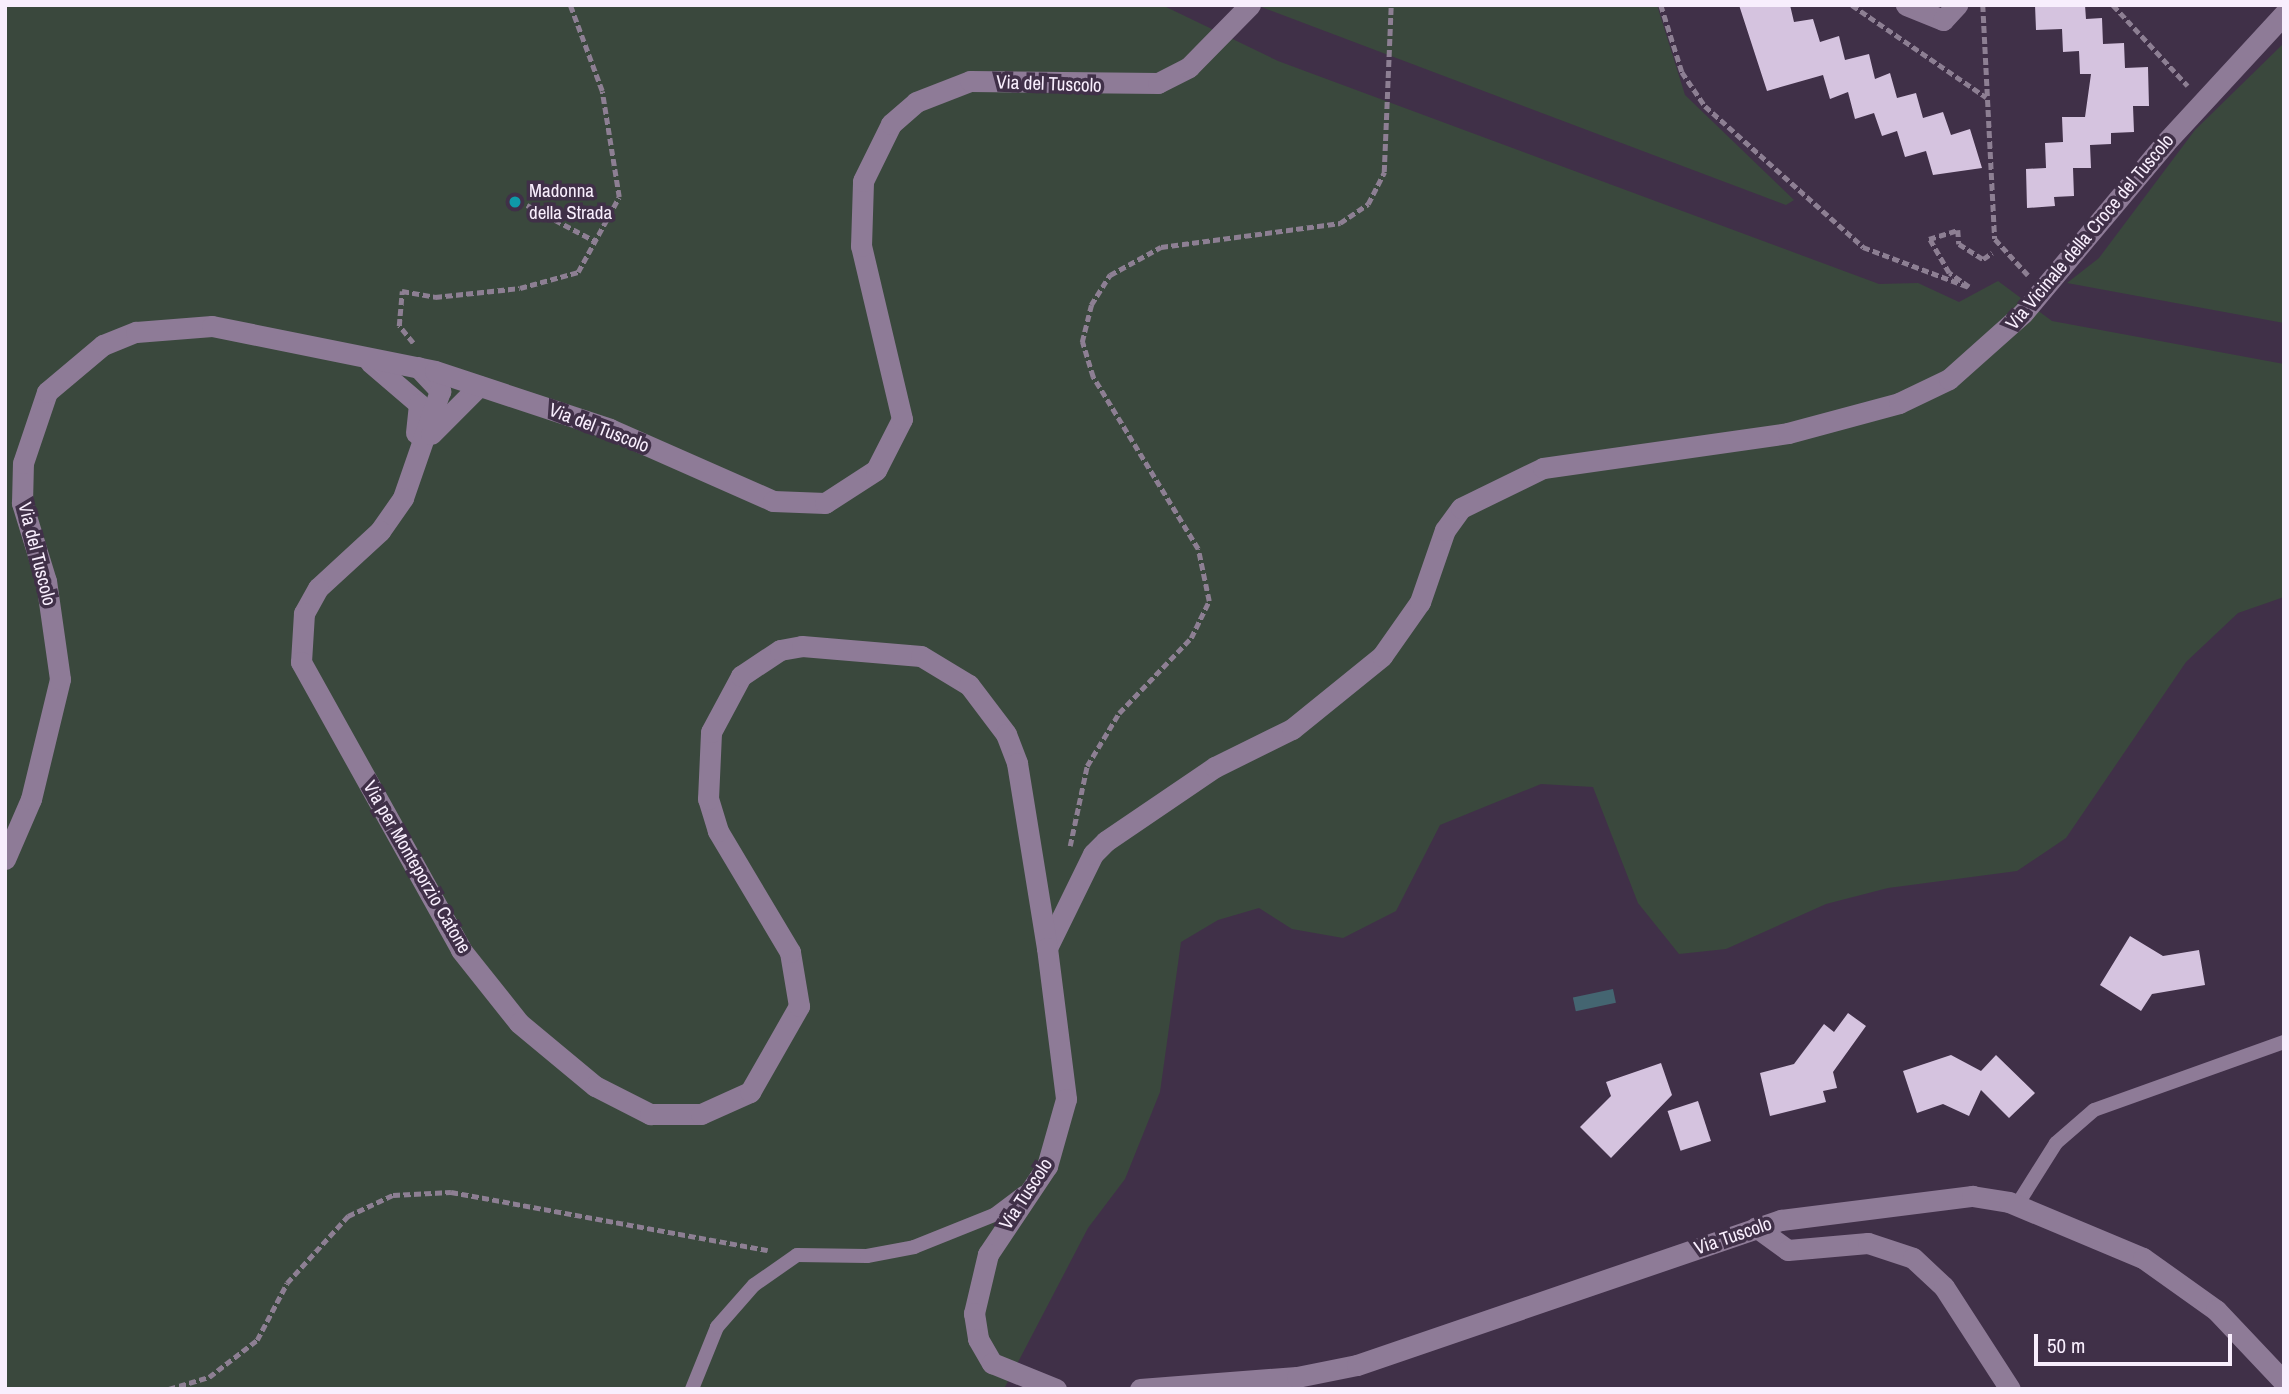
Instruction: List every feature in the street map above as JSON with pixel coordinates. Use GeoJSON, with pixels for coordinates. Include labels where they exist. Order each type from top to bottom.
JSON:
{"type":"FeatureCollection","features":[{"type":"Feature","properties":{"kind":"street","name":"Via del Tuscolo"},"geometry":{"type":"LineString","coordinates":[[5,859],[31,799],[60,679],[46,581],[22,503],[32,424],[47,392],[103,345],[178,326],[212,326],[357,354],[426,369],[610,429],[774,501],[805,506],[840,498],[876,470],[902,419],[903,401],[866,286],[861,246],[863,181],[891,124],[916,102],[970,81],[1158,83],[1189,67],[1251,5]]}},
{"type":"Feature","properties":{"kind":"street"},"geometry":{"type":"LineString","coordinates":[[1906,5],[1930,20],[1943,20],[1957,5]]}},
{"type":"Feature","properties":{"kind":"street","name":"Via Vicinale della Croce del Tuscolo"},"geometry":{"type":"LineString","coordinates":[[1047,948],[1093,854],[1106,841],[1215,767],[1292,729],[1382,656],[1420,602],[1445,530],[1461,508],[1554,465],[1747,442],[1899,403],[1975,360],[2043,291],[2165,143],[2284,13]]}},
{"type":"Feature","properties":{"kind":"street"},"geometry":{"type":"LineString","coordinates":[[357,354],[419,404],[412,466]]}},
{"type":"Feature","properties":{"kind":"street"},"geometry":{"type":"LineString","coordinates":[[412,466],[440,391],[426,369]]}},
{"type":"Feature","properties":{"kind":"street"},"geometry":{"type":"LineString","coordinates":[[412,466],[439,419],[479,386]]}},
{"type":"Feature","properties":{"kind":"street","name":"Via per Monteporzio Catone"},"geometry":{"type":"LineString","coordinates":[[412,466],[403,498],[380,531],[309,604],[299,635],[301,662],[461,950],[519,1023],[595,1086],[650,1114],[701,1114],[750,1092],[799,1006],[790,952],[718,831],[705,764],[711,732],[741,677],[780,650],[827,645],[921,656],[976,692],[1017,763],[1047,948]]}},
{"type":"Feature","properties":{"kind":"street","name":"Via Tuscolo"},"geometry":{"type":"LineString","coordinates":[[1047,948],[1066,1099],[1052,1156],[988,1254],[974,1313],[978,1339],[992,1363],[1056,1389]]}},
{"type":"Feature","properties":{"kind":"street","name":"Via Tuscolo"},"geometry":{"type":"LineString","coordinates":[[1140,1389],[1297,1377],[1377,1360],[1756,1227],[1947,1197],[2017,1205],[2110,1241],[2179,1281],[2235,1328],[2284,1382]]}},
{"type":"Feature","properties":{"kind":"street"},"geometry":{"type":"LineString","coordinates":[[1756,1227],[1788,1250],[1868,1243],[1913,1258],[1944,1287],[2010,1389]]}},
{"type":"Feature","properties":{"kind":"lane"},"geometry":{"type":"LineString","coordinates":[[2017,1205],[2056,1143],[2094,1110],[2284,1042]]}},
{"type":"Feature","properties":{"kind":"lane"},"geometry":{"type":"LineString","coordinates":[[692,1389],[717,1327],[754,1285],[797,1255],[867,1256],[961,1229],[1022,1195],[1052,1156]]}},
{"type":"Feature","properties":{"kind":"path"},"geometry":{"type":"LineString","coordinates":[[426,369],[399,326],[402,291],[435,297],[520,288],[578,272],[619,197],[602,91],[570,5]]}},
{"type":"Feature","properties":{"kind":"path"},"geometry":{"type":"LineString","coordinates":[[1070,852],[1087,766],[1119,713],[1191,638],[1209,601],[1198,549],[1093,377],[1082,342],[1091,305],[1110,275],[1161,247],[1340,223],[1368,204],[1384,172],[1391,5]]}},
{"type":"Feature","properties":{"kind":"path"},"geometry":{"type":"LineString","coordinates":[[1661,5],[1682,72],[1705,106],[1863,247],[1969,287],[1950,273],[1929,239],[1958,230],[1959,244],[1983,259],[1992,253]]}},
{"type":"Feature","properties":{"kind":"path"},"geometry":{"type":"LineString","coordinates":[[1852,5],[1986,97]]}},
{"type":"Feature","properties":{"kind":"path"},"geometry":{"type":"LineString","coordinates":[[1983,5],[1986,97],[1996,239],[2043,291]]}},
{"type":"Feature","properties":{"kind":"path"},"geometry":{"type":"LineString","coordinates":[[2113,5],[2194,93]]}},
{"type":"Feature","properties":{"kind":"path"},"geometry":{"type":"LineString","coordinates":[[527,205],[595,241]]}},
{"type":"Feature","properties":{"kind":"path"},"geometry":{"type":"LineString","coordinates":[[169,1389],[209,1377],[257,1340],[286,1283],[348,1216],[393,1195],[451,1192],[797,1255]]}},
{"type":"Feature","properties":{"kind":"green space"},"geometry":{"type":"Polygon","coordinates":[[[5,5],[1162,5],[1278,61],[1879,284],[1918,283],[1959,302],[1998,281],[2052,321],[2284,364],[2284,597],[2238,613],[2186,662],[2066,838],[2017,871],[1888,888],[1826,904],[1726,949],[1679,954],[1638,903],[1593,787],[1541,784],[1440,825],[1396,911],[1343,938],[1292,929],[1259,908],[1218,920],[1181,942],[1160,1092],[1125,1179],[1088,1228],[1004,1389],[5,1389],[5,5]]]}},
{"type":"Feature","properties":{"kind":"green space"},"geometry":{"type":"Polygon","coordinates":[[[1256,5],[1657,5],[1685,95],[1794,200],[1786,205],[1256,5]]]}},
{"type":"Feature","properties":{"kind":"green space"},"geometry":{"type":"Polygon","coordinates":[[[2284,43],[2284,323],[2067,283],[2099,258],[2195,130],[2284,43]]]}},
{"type":"Feature","properties":{"kind":"water"},"geometry":{"type":"Polygon","coordinates":[[[1613,989],[1616,1003],[1576,1011],[1573,998],[1613,989]]]}},
{"type":"Feature","properties":{"kind":"building"},"geometry":{"type":"Polygon","coordinates":[[[1739,5],[1790,5],[1794,22],[1813,19],[1820,42],[1839,36],[1845,60],[1869,54],[1875,79],[1890,73],[1897,98],[1916,93],[1923,118],[1943,112],[1951,135],[1970,129],[1982,168],[1933,175],[1926,151],[1905,157],[1897,131],[1882,136],[1874,113],[1855,119],[1848,92],[1830,99],[1823,75],[1767,91],[1739,5]]]}},
{"type":"Feature","properties":{"kind":"building"},"geometry":{"type":"Polygon","coordinates":[[[2035,5],[2085,5],[2086,19],[2102,18],[2103,44],[2124,43],[2125,68],[2148,67],[2149,106],[2133,106],[2134,132],[2111,133],[2111,144],[2090,145],[2091,168],[2073,168],[2074,196],[2054,197],[2055,206],[2027,208],[2026,169],[2046,168],[2045,143],[2063,142],[2062,117],[2085,117],[2091,74],[2080,74],[2079,51],[2063,52],[2062,29],[2036,30],[2035,5]]]}},
{"type":"Feature","properties":{"kind":"building"},"geometry":{"type":"Polygon","coordinates":[[[2130,936],[2163,956],[2199,950],[2205,985],[2152,994],[2141,1011],[2100,985],[2130,936]]]}},
{"type":"Feature","properties":{"kind":"building"},"geometry":{"type":"Polygon","coordinates":[[[1848,1013],[1866,1026],[1833,1072],[1837,1088],[1823,1091],[1826,1102],[1770,1116],[1760,1073],[1794,1064],[1824,1024],[1834,1032],[1848,1013]]]}},
{"type":"Feature","properties":{"kind":"building"},"geometry":{"type":"Polygon","coordinates":[[[1951,1055],[1981,1071],[1996,1055],[2035,1093],[2009,1118],[1981,1090],[1969,1116],[1943,1104],[1917,1113],[1903,1071],[1951,1055]]]}},
{"type":"Feature","properties":{"kind":"building"},"geometry":{"type":"Polygon","coordinates":[[[1661,1063],[1672,1095],[1611,1158],[1580,1127],[1611,1096],[1606,1082],[1661,1063]]]}},
{"type":"Feature","properties":{"kind":"building"},"geometry":{"type":"Polygon","coordinates":[[[1698,1101],[1711,1141],[1681,1151],[1668,1111],[1698,1101]]]}},
{"type":"Feature","properties":{"kind":"place","name":"Madonna della Strada"},"geometry":{"type":"Point","coordinates":[515,202]}}]}
